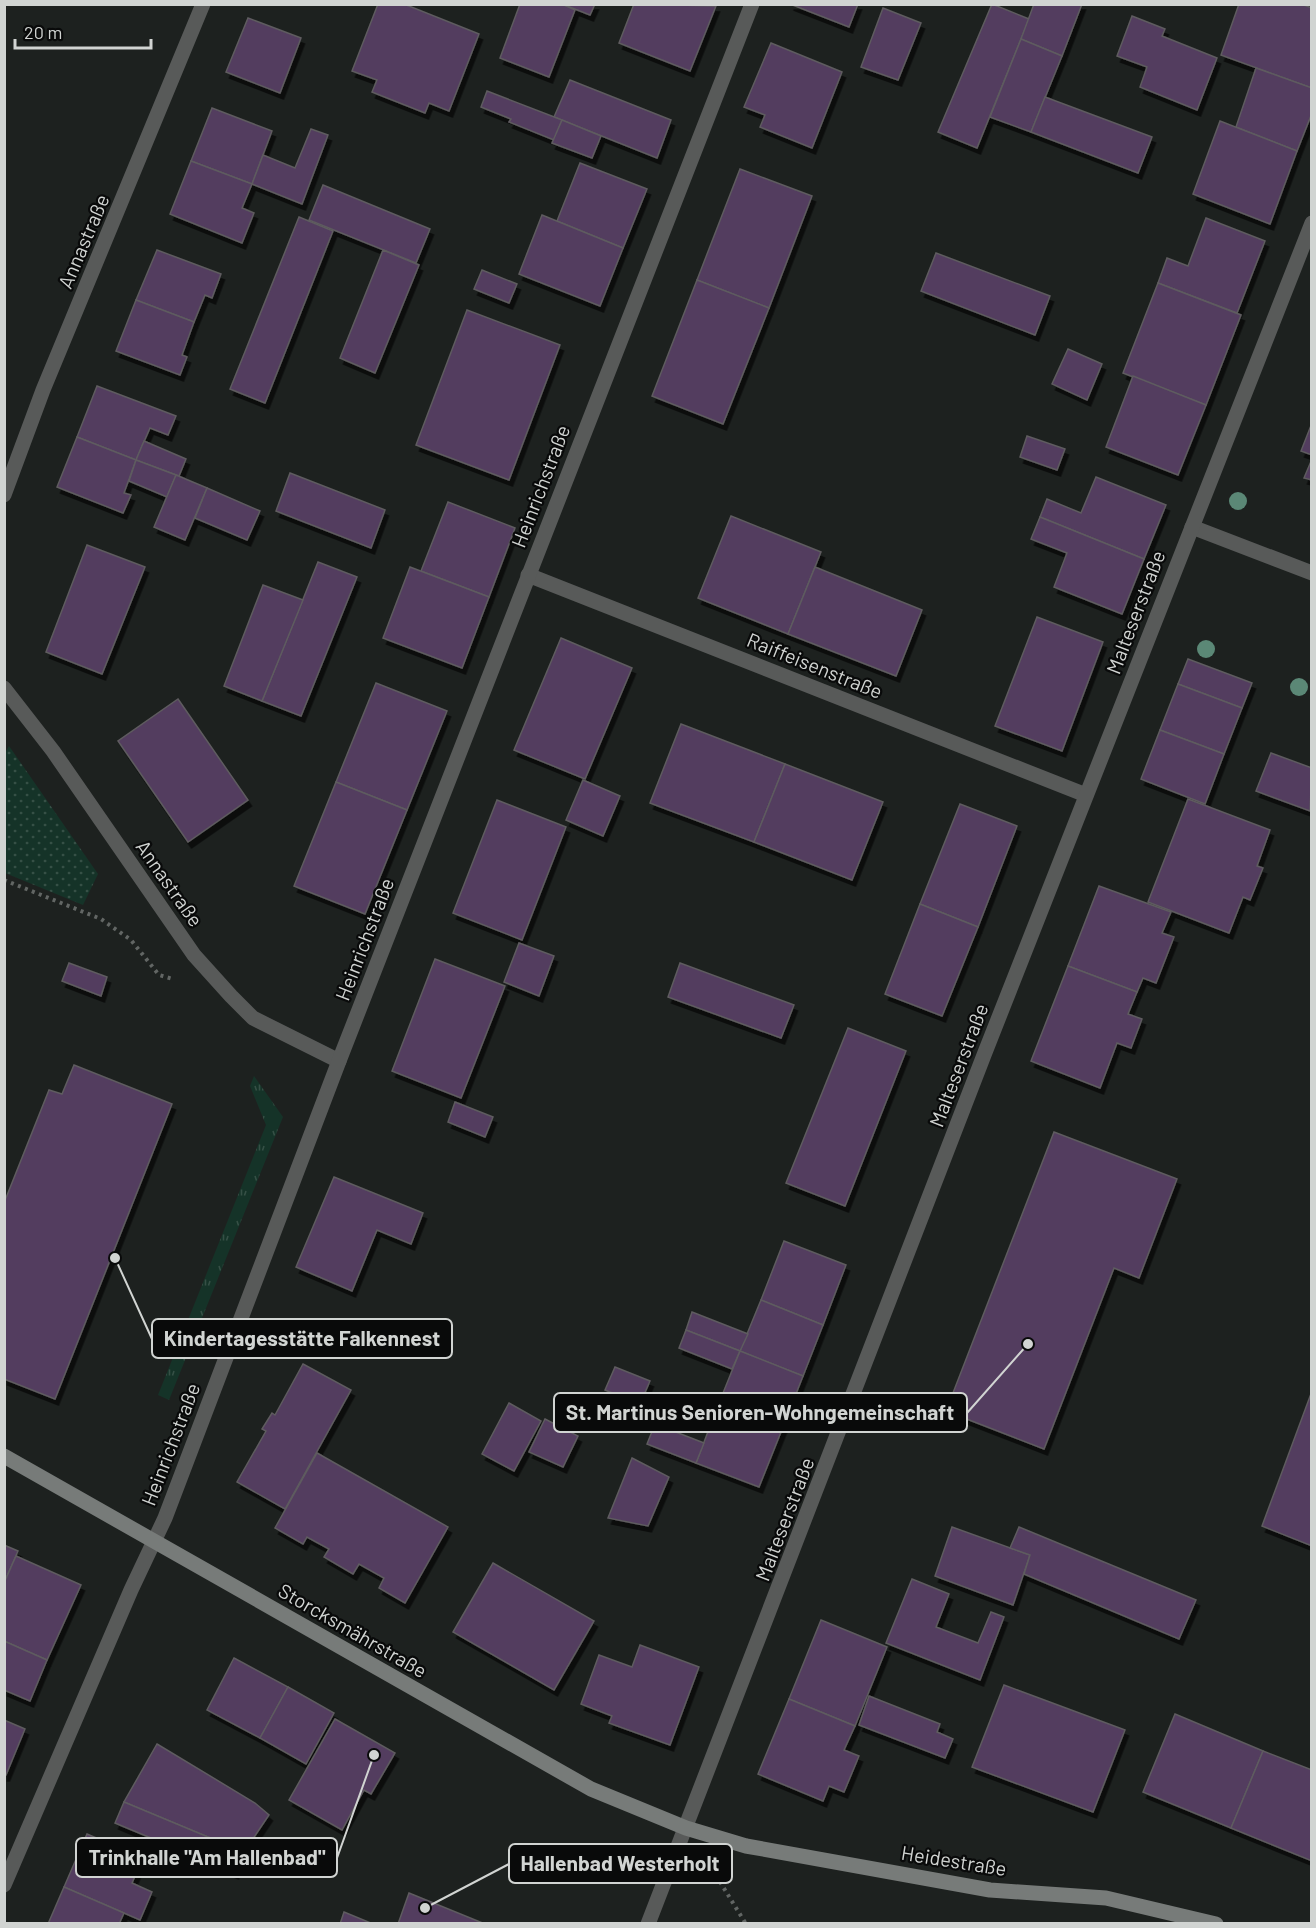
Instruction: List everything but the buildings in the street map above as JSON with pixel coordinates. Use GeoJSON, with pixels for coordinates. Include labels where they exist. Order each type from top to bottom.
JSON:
{"type":"FeatureCollection","features":[{"type":"Feature","properties":{"kind":"main road","name":"Storcksmährstraße"},"geometry":{"type":"LineString","coordinates":[[4,1456],[156,1540],[591,1789],[686,1828]]}},
{"type":"Feature","properties":{"kind":"main road","name":"Heidestraße"},"geometry":{"type":"LineString","coordinates":[[686,1828],[746,1846],[979,1888],[1106,1898],[1216,1923]]}},
{"type":"Feature","properties":{"kind":"street","name":"Annastraße"},"geometry":{"type":"LineString","coordinates":[[4,495],[43,390],[203,4]]}},
{"type":"Feature","properties":{"kind":"street","name":"Heinrichstraße"},"geometry":{"type":"LineString","coordinates":[[4,1885],[131,1590],[156,1540],[339,1060],[752,4]]}},
{"type":"Feature","properties":{"kind":"street","name":"Malteserstraße"},"geometry":{"type":"LineString","coordinates":[[648,1923],[1311,223]]}},
{"type":"Feature","properties":{"kind":"street"},"geometry":{"type":"LineString","coordinates":[[1192,527],[1311,573]]}},
{"type":"Feature","properties":{"kind":"street","name":"Raiffeisenstraße"},"geometry":{"type":"LineString","coordinates":[[528,575],[1086,795]]}},
{"type":"Feature","properties":{"kind":"street","name":"Annastraße"},"geometry":{"type":"LineString","coordinates":[[4,688],[53,751],[194,955],[253,1018],[339,1060]]}},
{"type":"Feature","properties":{"kind":"path"},"geometry":{"type":"LineString","coordinates":[[4,880],[101,919],[131,940],[159,975],[180,981]]}},
{"type":"Feature","properties":{"kind":"path"},"geometry":{"type":"LineString","coordinates":[[686,1828],[746,1923]]}},
{"type":"Feature","properties":{"kind":"green space"},"geometry":{"type":"Polygon","coordinates":[[[9,746],[98,874],[83,905],[5,873],[4,755],[9,746]]]}},
{"type":"Feature","properties":{"kind":"green space"},"geometry":{"type":"Polygon","coordinates":[[[254,1076],[283,1117],[169,1400],[158,1395],[266,1125],[250,1086],[254,1076]]]}},
{"type":"Feature","properties":{"kind":"place","name":"Kindertagesstätte Falkennest"},"geometry":{"type":"Point","coordinates":[115,1258]}},
{"type":"Feature","properties":{"kind":"place","name":"St. Martinus Senioren-Wohngemeinschaft"},"geometry":{"type":"Point","coordinates":[1028,1344]}},
{"type":"Feature","properties":{"kind":"place","name":"Trinkhalle \"Am Hallenbad\""},"geometry":{"type":"Point","coordinates":[374,1755]}},
{"type":"Feature","properties":{"kind":"place","name":"Hallenbad Westerholt"},"geometry":{"type":"Point","coordinates":[425,1908]}}]}
